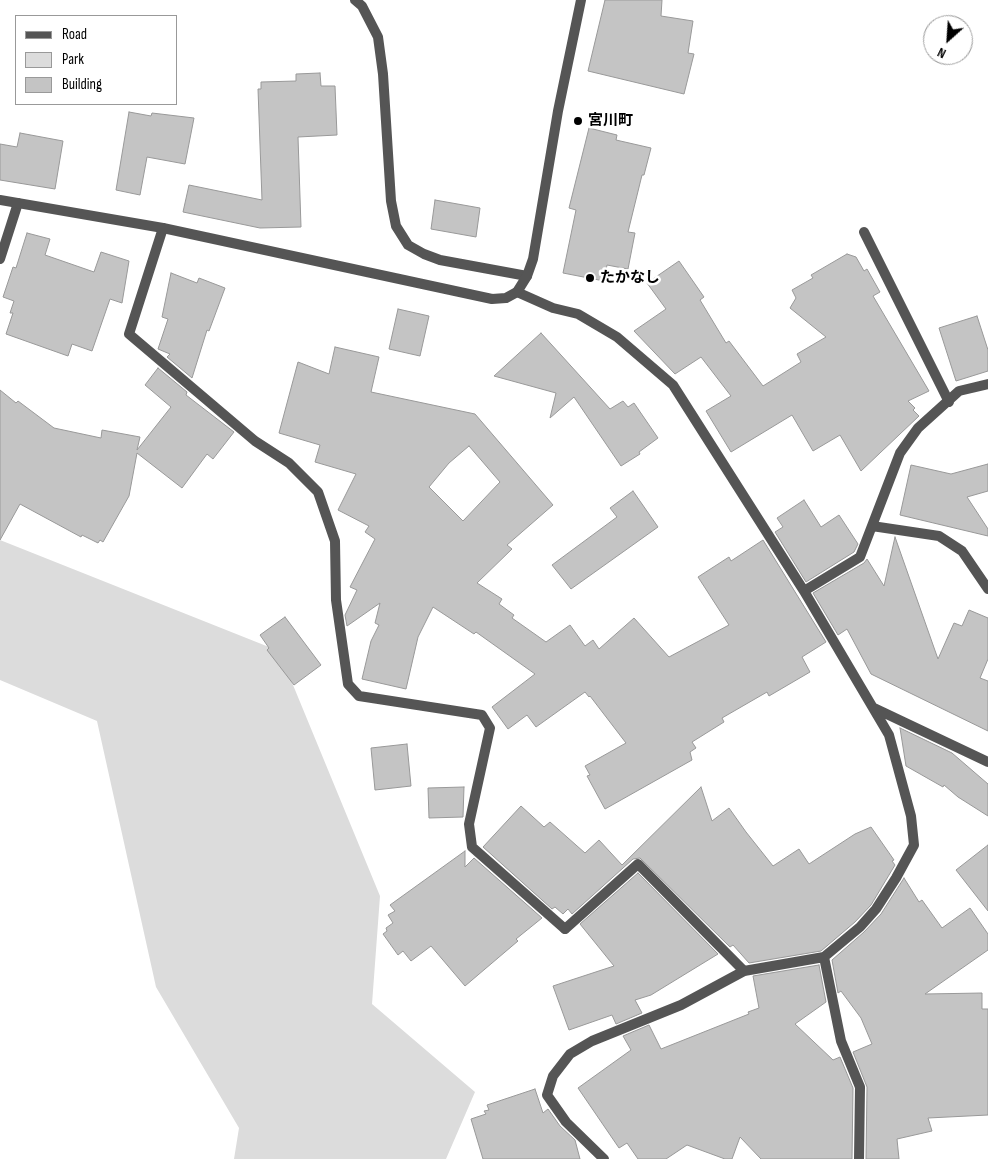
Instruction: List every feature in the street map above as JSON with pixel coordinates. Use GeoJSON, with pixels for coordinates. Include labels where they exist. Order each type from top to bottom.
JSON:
{"type":"FeatureCollection","features":[{"type":"Feature","properties":{"kind":"street"},"geometry":{"type":"LineString","coordinates":[[355,0],[362,6],[378,37],[383,74],[391,201],[396,226],[408,245],[424,254],[440,260],[527,276]]}},
{"type":"Feature","properties":{"kind":"street"},"geometry":{"type":"LineString","coordinates":[[0,200],[163,228],[492,299],[506,298],[517,292],[527,276],[533,259],[558,111],[581,0]]}},
{"type":"Feature","properties":{"kind":"street"},"geometry":{"type":"LineString","coordinates":[[0,259],[18,203]]}},
{"type":"Feature","properties":{"kind":"street"},"geometry":{"type":"LineString","coordinates":[[163,228],[129,334],[255,441],[290,463],[318,492],[335,541],[336,600],[348,684],[359,696],[482,715],[490,728],[469,824],[472,847],[565,929],[638,864],[744,970]]}},
{"type":"Feature","properties":{"kind":"street"},"geometry":{"type":"LineString","coordinates":[[864,232],[949,402]]}},
{"type":"Feature","properties":{"kind":"street"},"geometry":{"type":"LineString","coordinates":[[517,292],[553,308],[578,314],[617,337],[673,385],[804,591],[889,735],[912,816],[914,845],[896,878],[876,909],[860,927],[824,957],[744,970],[681,1005],[592,1041],[570,1054],[553,1076],[547,1095],[566,1122],[604,1159]]}},
{"type":"Feature","properties":{"kind":"street"},"geometry":{"type":"LineString","coordinates":[[804,591],[860,557],[900,453],[918,428],[959,391],[988,384]]}},
{"type":"Feature","properties":{"kind":"street"},"geometry":{"type":"LineString","coordinates":[[872,526],[939,536],[962,551],[988,589]]}},
{"type":"Feature","properties":{"kind":"street"},"geometry":{"type":"LineString","coordinates":[[874,708],[988,762]]}},
{"type":"Feature","properties":{"kind":"street"},"geometry":{"type":"LineString","coordinates":[[824,957],[841,1041],[860,1088],[859,1159]]}},
{"type":"Feature","properties":{"kind":"green space"},"geometry":{"type":"Polygon","coordinates":[[[0,540],[279,651],[380,896],[372,1004],[475,1092],[446,1159],[234,1159],[239,1128],[156,987],[97,721],[0,680],[0,540]]]}},
{"type":"Feature","properties":{"kind":"building"},"geometry":{"type":"Polygon","coordinates":[[[605,0],[662,0],[661,16],[693,21],[688,53],[694,54],[684,94],[588,71],[605,0]]]}},
{"type":"Feature","properties":{"kind":"building"},"geometry":{"type":"Polygon","coordinates":[[[320,73],[321,86],[335,86],[337,135],[298,137],[301,227],[260,228],[183,212],[189,185],[262,200],[258,89],[261,89],[261,82],[296,81],[296,74],[320,73]]]}},
{"type":"Feature","properties":{"kind":"building"},"geometry":{"type":"Polygon","coordinates":[[[129,112],[151,116],[152,113],[194,118],[185,164],[147,157],[140,195],[116,190],[129,112]]]}},
{"type":"Feature","properties":{"kind":"building"},"geometry":{"type":"Polygon","coordinates":[[[589,128],[617,135],[616,140],[651,148],[644,175],[642,175],[628,232],[635,233],[628,269],[607,265],[604,281],[563,273],[576,210],[569,208],[589,128]]]}},
{"type":"Feature","properties":{"kind":"building"},"geometry":{"type":"Polygon","coordinates":[[[20,133],[63,141],[55,189],[0,180],[0,144],[17,147],[20,133]]]}},
{"type":"Feature","properties":{"kind":"building"},"geometry":{"type":"Polygon","coordinates":[[[435,200],[480,208],[476,237],[431,229],[435,200]]]}},
{"type":"Feature","properties":{"kind":"building"},"geometry":{"type":"Polygon","coordinates":[[[27,233],[50,239],[45,255],[94,272],[101,252],[129,261],[122,303],[110,299],[92,351],[72,344],[68,356],[6,334],[13,313],[10,313],[14,301],[3,297],[13,267],[16,268],[27,233]]]}},
{"type":"Feature","properties":{"kind":"building"},"geometry":{"type":"Polygon","coordinates":[[[847,254],[856,257],[864,271],[867,269],[880,292],[873,296],[929,391],[908,401],[915,408],[913,410],[919,416],[861,471],[840,435],[813,451],[792,415],[731,452],[706,411],[731,396],[701,357],[675,374],[634,331],[666,309],[647,283],[679,261],[704,297],[700,300],[726,343],[729,341],[763,386],[801,362],[797,354],[826,337],[790,308],[796,298],[792,290],[813,278],[811,275],[847,254]]]}},
{"type":"Feature","properties":{"kind":"building"},"geometry":{"type":"Polygon","coordinates":[[[171,273],[197,283],[199,278],[225,288],[209,331],[207,330],[192,378],[167,357],[170,354],[158,349],[168,319],[162,317],[171,273]]]}},
{"type":"Feature","properties":{"kind":"building"},"geometry":{"type":"Polygon","coordinates":[[[398,309],[429,316],[420,356],[389,349],[398,309]]]}},
{"type":"Feature","properties":{"kind":"building"},"geometry":{"type":"Polygon","coordinates":[[[977,316],[988,350],[988,371],[956,381],[939,328],[977,316]]]}},
{"type":"Feature","properties":{"kind":"building"},"geometry":{"type":"Polygon","coordinates":[[[541,333],[610,409],[623,401],[628,407],[634,403],[658,438],[639,452],[640,454],[621,466],[574,397],[550,418],[556,393],[494,376],[541,333]]]}},
{"type":"Feature","properties":{"kind":"building"},"geometry":{"type":"Polygon","coordinates":[[[335,347],[379,357],[371,392],[475,414],[553,505],[507,545],[512,549],[477,583],[502,599],[499,604],[514,615],[512,618],[546,642],[570,625],[585,646],[593,640],[599,649],[634,618],[669,657],[729,625],[698,577],[729,557],[731,561],[763,540],[826,642],[802,657],[810,672],[769,696],[767,692],[722,718],[724,722],[692,742],[696,748],[690,752],[692,760],[605,809],[587,776],[590,775],[585,766],[626,743],[590,696],[585,692],[536,727],[527,715],[508,729],[492,707],[535,674],[476,632],[474,634],[433,607],[418,637],[406,689],[362,679],[371,641],[379,625],[375,623],[380,603],[347,626],[345,615],[357,590],[350,587],[375,539],[365,532],[369,526],[338,510],[356,474],[315,462],[320,445],[279,433],[298,362],[329,374],[335,347]],[[469,446],[449,463],[429,487],[463,521],[500,482],[469,446]]]}},
{"type":"Feature","properties":{"kind":"building"},"geometry":{"type":"Polygon","coordinates":[[[158,368],[187,392],[186,395],[234,432],[213,459],[207,454],[182,488],[137,453],[129,496],[103,542],[100,540],[98,543],[82,535],[81,537],[20,504],[0,540],[0,390],[54,428],[101,438],[102,430],[140,437],[137,450],[171,407],[145,385],[158,368]]]}},
{"type":"Feature","properties":{"kind":"building"},"geometry":{"type":"Polygon","coordinates":[[[988,464],[988,491],[967,497],[988,529],[988,536],[900,515],[911,465],[951,474],[988,464]]]}},
{"type":"Feature","properties":{"kind":"building"},"geometry":{"type":"Polygon","coordinates":[[[633,491],[658,527],[571,589],[552,565],[617,517],[610,508],[633,491]]]}},
{"type":"Feature","properties":{"kind":"building"},"geometry":{"type":"Polygon","coordinates":[[[804,500],[821,527],[839,515],[858,544],[854,552],[806,582],[775,532],[783,527],[777,518],[804,500]]]}},
{"type":"Feature","properties":{"kind":"building"},"geometry":{"type":"Polygon","coordinates":[[[895,537],[938,659],[954,623],[962,626],[969,610],[988,618],[988,659],[980,678],[988,681],[988,731],[871,674],[847,629],[838,635],[813,593],[864,563],[867,559],[884,586],[895,537]]]}},
{"type":"Feature","properties":{"kind":"building"},"geometry":{"type":"Polygon","coordinates":[[[285,617],[321,665],[294,685],[267,650],[269,648],[260,635],[285,617]]]}},
{"type":"Feature","properties":{"kind":"building"},"geometry":{"type":"Polygon","coordinates":[[[900,728],[952,753],[988,784],[988,816],[958,797],[944,785],[943,787],[906,766],[900,728]]]}},
{"type":"Feature","properties":{"kind":"building"},"geometry":{"type":"Polygon","coordinates":[[[407,744],[411,786],[375,790],[371,748],[407,744]]]}},
{"type":"Feature","properties":{"kind":"building"},"geometry":{"type":"Polygon","coordinates":[[[464,787],[463,817],[429,818],[428,788],[464,787]]]}},
{"type":"Feature","properties":{"kind":"building"},"geometry":{"type":"Polygon","coordinates":[[[701,787],[712,821],[729,808],[773,866],[799,849],[809,864],[855,834],[871,827],[894,860],[892,861],[895,865],[871,905],[855,922],[821,951],[749,963],[733,945],[730,947],[640,858],[633,859],[572,914],[568,909],[563,914],[555,907],[552,909],[483,847],[521,806],[544,827],[550,822],[585,853],[599,840],[622,865],[701,787]]]}},
{"type":"Feature","properties":{"kind":"building"},"geometry":{"type":"Polygon","coordinates":[[[988,845],[988,911],[956,870],[988,845]]]}},
{"type":"Feature","properties":{"kind":"building"},"geometry":{"type":"Polygon","coordinates":[[[465,851],[465,867],[474,858],[542,918],[465,986],[431,946],[411,961],[403,951],[398,955],[383,934],[387,931],[386,928],[393,923],[388,915],[395,911],[390,905],[465,851]]]}},
{"type":"Feature","properties":{"kind":"building"},"geometry":{"type":"Polygon","coordinates":[[[638,873],[718,954],[651,995],[635,1000],[642,1013],[616,1024],[612,1015],[569,1030],[553,986],[614,966],[580,924],[638,873]]]}},
{"type":"Feature","properties":{"kind":"building"},"geometry":{"type":"Polygon","coordinates":[[[904,878],[919,902],[922,900],[942,928],[970,908],[988,934],[988,950],[925,994],[982,993],[982,1009],[988,1009],[988,1115],[928,1118],[932,1131],[897,1139],[899,1159],[866,1159],[867,1087],[853,1052],[872,1044],[861,1018],[841,991],[838,993],[832,960],[881,914],[904,878]]]}},
{"type":"Feature","properties":{"kind":"building"},"geometry":{"type":"Polygon","coordinates":[[[819,965],[826,1002],[795,1024],[833,1060],[840,1057],[853,1088],[852,1159],[761,1159],[740,1137],[732,1159],[725,1159],[687,1145],[666,1159],[638,1159],[627,1143],[619,1148],[578,1088],[631,1050],[623,1036],[649,1025],[661,1049],[749,1014],[748,1012],[759,1008],[753,976],[819,965]]]}},
{"type":"Feature","properties":{"kind":"building"},"geometry":{"type":"Polygon","coordinates":[[[535,1089],[543,1113],[548,1109],[560,1126],[575,1140],[580,1159],[483,1159],[471,1119],[486,1114],[484,1111],[489,1110],[487,1105],[535,1089]]]}},
{"type":"Feature","properties":{"kind":"place","name":"宮川町"},"geometry":{"type":"Point","coordinates":[578,121]}},
{"type":"Feature","properties":{"kind":"place","name":"たかなし"},"geometry":{"type":"Point","coordinates":[590,278]}}]}
